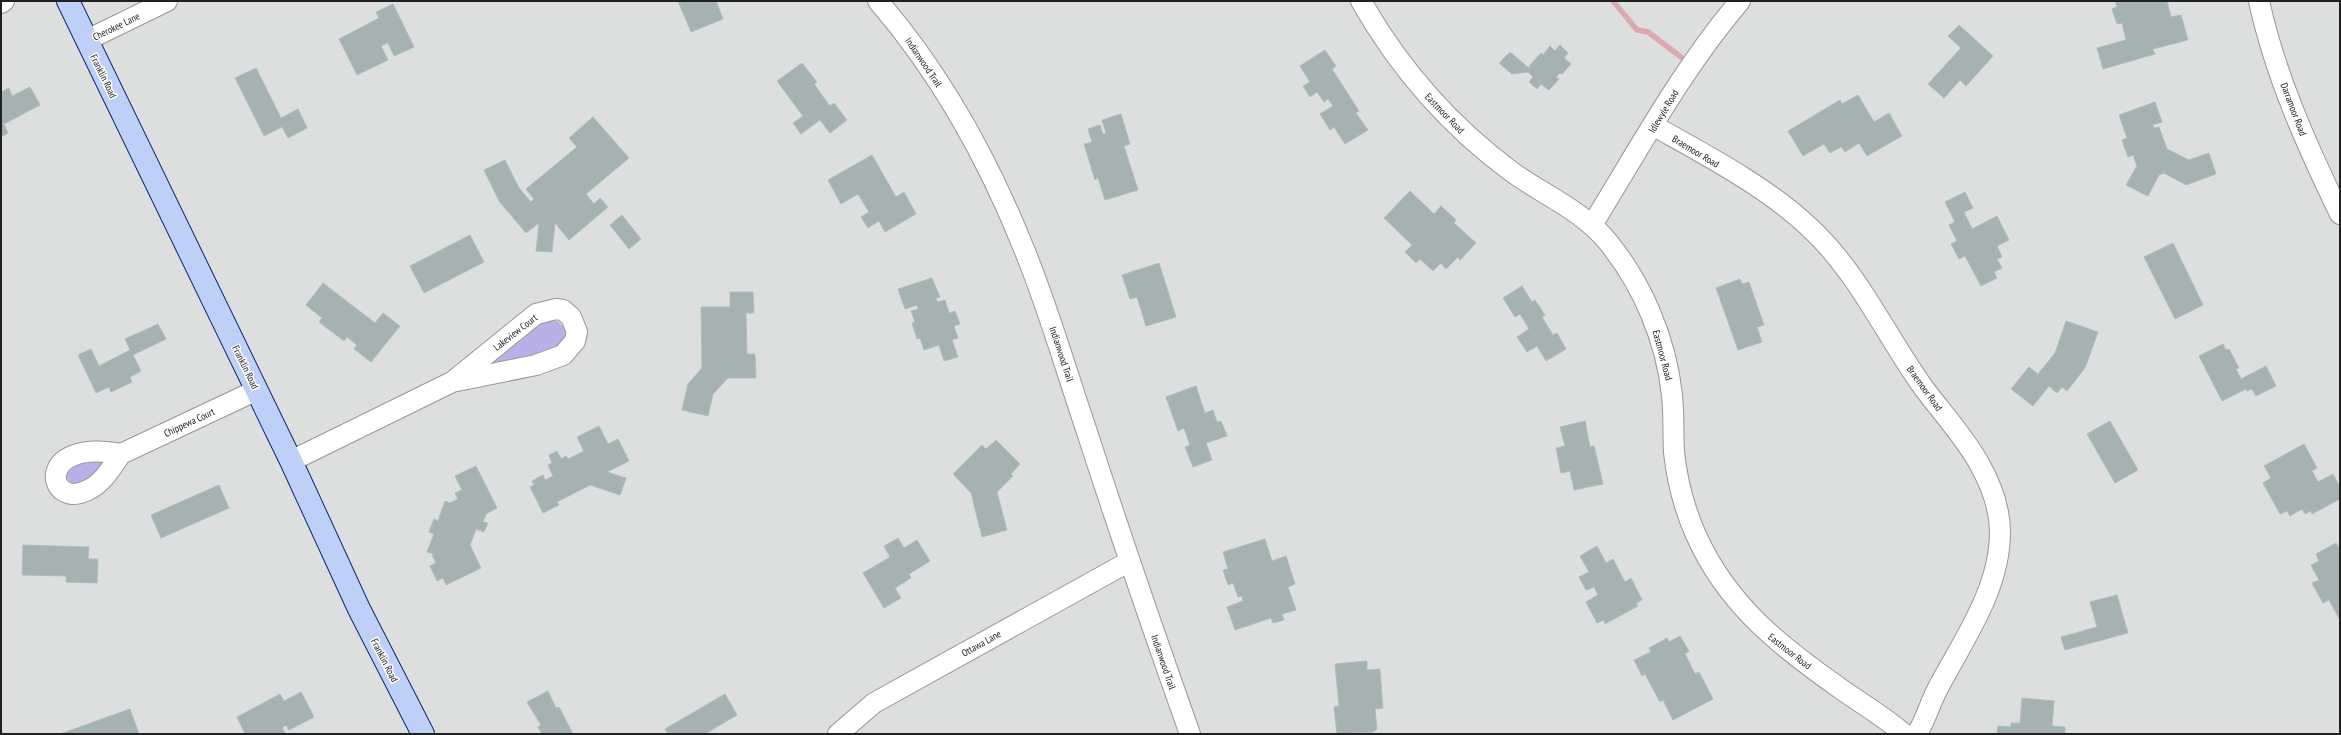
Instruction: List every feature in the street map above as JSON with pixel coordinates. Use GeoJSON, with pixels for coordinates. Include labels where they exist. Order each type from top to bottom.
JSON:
{"type":"FeatureCollection","features":[{"type":"Feature","properties":{"kind":"street","name":"Franklin Road"},"geometry":{"type":"LineString","coordinates":[[68,1],[291,461],[359,609],[423,734]]}},
{"type":"Feature","properties":{"kind":"street","name":"Cherokee Lane"},"geometry":{"type":"LineString","coordinates":[[87,40],[167,1]]}},
{"type":"Feature","properties":{"kind":"street","name":"Indianwood Trail"},"geometry":{"type":"LineString","coordinates":[[878,1],[936,78],[966,128],[1026,252],[1190,734]]}},
{"type":"Feature","properties":{"kind":"street","name":"Eastmoor Road"},"geometry":{"type":"LineString","coordinates":[[1361,1],[1400,61],[1449,118],[1490,156],[1592,225],[1608,242],[1623,263],[1639,291],[1656,327],[1669,375],[1678,481],[1686,511],[1697,537],[1719,576],[1739,604],[1778,643],[1904,734]]}},
{"type":"Feature","properties":{"kind":"street","name":"Idlewyle Road"},"geometry":{"type":"LineString","coordinates":[[1592,225],[1698,56],[1740,1]]}},
{"type":"Feature","properties":{"kind":"street","name":"Darramoor Road"},"geometry":{"type":"LineString","coordinates":[[2259,1],[2291,101],[2318,169],[2340,214]]}},
{"type":"Feature","properties":{"kind":"street","name":"Braemoor Road"},"geometry":{"type":"LineString","coordinates":[[1654,126],[1776,200],[1810,226],[1860,287],[1923,388],[1972,451],[1990,485],[1997,510],[2000,532],[1989,588],[1967,637],[1932,700],[1917,734]]}},
{"type":"Feature","properties":{"kind":"street","name":"Lakeview Court"},"geometry":{"type":"LineString","coordinates":[[291,461],[452,382],[536,314],[551,309],[563,310],[571,317],[577,332],[570,350],[551,361],[512,371],[452,382]]}},
{"type":"Feature","properties":{"kind":"street","name":"Chippewa Court"},"geometry":{"type":"LineString","coordinates":[[121,454],[257,390]]}},
{"type":"Feature","properties":{"kind":"street","name":"Ottawa Lane"},"geometry":{"type":"LineString","coordinates":[[838,734],[874,703],[1130,561]]}},
{"type":"Feature","properties":{"kind":"shaded area"},"geometry":{"type":"Polygon","coordinates":[[[1,1],[2340,1],[2340,734],[1,734],[1,1]]]}},
{"type":"Feature","properties":{"kind":"shaded area"},"geometry":{"type":"Polygon","coordinates":[[[550,320],[557,321],[564,327],[564,338],[559,346],[548,353],[520,361],[483,365],[535,324],[550,320]]]}},
{"type":"Feature","properties":{"kind":"shaded area"},"geometry":{"type":"Polygon","coordinates":[[[105,460],[97,471],[82,484],[76,485],[66,476],[72,463],[105,460]]]}},
{"type":"Feature","properties":{"kind":"building"},"geometry":{"type":"Polygon","coordinates":[[[678,1],[716,1],[723,19],[691,32],[678,1]]]}},
{"type":"Feature","properties":{"kind":"building"},"geometry":{"type":"Polygon","coordinates":[[[2115,1],[2167,1],[2171,17],[2181,15],[2188,40],[2153,49],[2155,54],[2103,69],[2097,48],[2126,40],[2122,23],[2117,24],[2112,9],[2117,7],[2115,1]]]}},
{"type":"Feature","properties":{"kind":"building"},"geometry":{"type":"Polygon","coordinates":[[[393,4],[414,47],[394,56],[388,43],[381,46],[388,60],[357,75],[339,39],[379,18],[376,12],[393,4]]]}},
{"type":"Feature","properties":{"kind":"building"},"geometry":{"type":"Polygon","coordinates":[[[1959,25],[1993,56],[1966,86],[1960,80],[1944,98],[1928,84],[1961,48],[1948,36],[1959,25]]]}},
{"type":"Feature","properties":{"kind":"building"},"geometry":{"type":"Polygon","coordinates":[[[1560,45],[1568,53],[1564,58],[1571,64],[1562,74],[1560,73],[1556,77],[1559,79],[1549,90],[1541,84],[1537,89],[1529,82],[1533,77],[1528,72],[1512,74],[1499,63],[1510,52],[1530,69],[1529,66],[1541,53],[1543,55],[1550,46],[1555,51],[1560,45]]]}},
{"type":"Feature","properties":{"kind":"building"},"geometry":{"type":"Polygon","coordinates":[[[1325,50],[1336,66],[1332,69],[1359,111],[1356,113],[1368,130],[1345,144],[1334,127],[1330,130],[1320,114],[1333,106],[1328,99],[1324,102],[1317,92],[1310,97],[1303,86],[1310,82],[1300,66],[1325,50]]]}},
{"type":"Feature","properties":{"kind":"building"},"geometry":{"type":"Polygon","coordinates":[[[802,63],[817,82],[814,84],[830,106],[834,103],[847,120],[830,133],[820,120],[801,134],[793,123],[803,116],[777,81],[802,63]]]}},
{"type":"Feature","properties":{"kind":"building"},"geometry":{"type":"Polygon","coordinates":[[[256,68],[281,118],[298,109],[307,128],[288,138],[282,127],[264,136],[235,78],[256,68]]]}},
{"type":"Feature","properties":{"kind":"building"},"geometry":{"type":"Polygon","coordinates":[[[30,87],[40,105],[4,124],[8,133],[1,137],[1,92],[9,88],[12,96],[30,87]]]}},
{"type":"Feature","properties":{"kind":"building"},"geometry":{"type":"Polygon","coordinates":[[[1858,95],[1874,122],[1889,113],[1902,136],[1867,156],[1859,143],[1845,152],[1841,147],[1830,153],[1824,144],[1803,156],[1788,131],[1840,100],[1842,104],[1858,95]]]}},
{"type":"Feature","properties":{"kind":"building"},"geometry":{"type":"Polygon","coordinates":[[[2155,102],[2162,122],[2153,125],[2154,128],[2159,127],[2167,149],[2189,160],[2209,153],[2216,174],[2186,185],[2164,173],[2159,175],[2148,196],[2126,185],[2137,166],[2133,155],[2128,157],[2122,140],[2127,138],[2119,115],[2155,102]]]}},
{"type":"Feature","properties":{"kind":"building"},"geometry":{"type":"Polygon","coordinates":[[[1121,114],[1130,144],[1124,146],[1138,190],[1105,200],[1098,178],[1095,180],[1084,144],[1092,142],[1088,129],[1100,125],[1103,134],[1106,133],[1102,120],[1121,114]]]}},
{"type":"Feature","properties":{"kind":"building"},"geometry":{"type":"Polygon","coordinates":[[[593,117],[629,158],[586,194],[594,204],[600,198],[608,207],[569,240],[555,223],[552,252],[536,251],[539,223],[526,233],[499,201],[484,170],[505,160],[519,188],[531,202],[534,199],[526,189],[577,147],[569,138],[593,117]]]}},
{"type":"Feature","properties":{"kind":"building"},"geometry":{"type":"Polygon","coordinates":[[[872,155],[896,197],[904,192],[916,214],[885,232],[879,221],[868,228],[861,217],[869,212],[858,194],[841,204],[828,180],[872,155]]]}},
{"type":"Feature","properties":{"kind":"building"},"geometry":{"type":"Polygon","coordinates":[[[1410,191],[1434,214],[1441,206],[1456,220],[1454,223],[1476,243],[1460,260],[1458,257],[1446,269],[1441,263],[1433,271],[1420,259],[1416,263],[1405,252],[1412,245],[1384,218],[1410,191]]]}},
{"type":"Feature","properties":{"kind":"building"},"geometry":{"type":"Polygon","coordinates":[[[1965,192],[1973,208],[1964,212],[1972,229],[1997,216],[2009,240],[1997,246],[2002,257],[1997,259],[2002,268],[1994,272],[1997,278],[1981,286],[1965,256],[1959,259],[1951,244],[1957,241],[1949,225],[1955,222],[1945,202],[1965,192]]]}},
{"type":"Feature","properties":{"kind":"building"},"geometry":{"type":"Polygon","coordinates":[[[622,215],[641,239],[629,249],[610,225],[622,215]]]}},
{"type":"Feature","properties":{"kind":"building"},"geometry":{"type":"Polygon","coordinates":[[[470,235],[484,262],[424,293],[410,266],[470,235]]]}},
{"type":"Feature","properties":{"kind":"building"},"geometry":{"type":"Polygon","coordinates":[[[2173,243],[2203,305],[2175,319],[2144,257],[2173,243]]]}},
{"type":"Feature","properties":{"kind":"building"},"geometry":{"type":"Polygon","coordinates":[[[1159,263],[1176,317],[1146,326],[1137,297],[1130,299],[1122,275],[1159,263]]]}},
{"type":"Feature","properties":{"kind":"building"},"geometry":{"type":"Polygon","coordinates":[[[932,278],[940,297],[936,298],[937,302],[945,300],[949,313],[955,311],[960,324],[954,326],[958,338],[952,340],[958,357],[944,361],[939,345],[924,350],[920,338],[917,339],[912,323],[915,322],[911,311],[918,309],[917,305],[905,309],[898,289],[932,278]]]}},
{"type":"Feature","properties":{"kind":"building"},"geometry":{"type":"Polygon","coordinates":[[[1740,279],[1742,284],[1749,282],[1764,325],[1757,327],[1762,342],[1738,350],[1716,288],[1740,279]]]}},
{"type":"Feature","properties":{"kind":"building"},"geometry":{"type":"Polygon","coordinates":[[[323,283],[375,323],[383,313],[400,326],[371,362],[354,349],[357,345],[347,337],[344,341],[319,322],[322,318],[306,305],[323,283]]]}},
{"type":"Feature","properties":{"kind":"building"},"geometry":{"type":"Polygon","coordinates":[[[1522,286],[1532,302],[1535,300],[1545,315],[1542,317],[1553,335],[1557,333],[1566,349],[1546,361],[1537,346],[1527,352],[1517,337],[1529,329],[1520,314],[1515,317],[1503,298],[1522,286]]]}},
{"type":"Feature","properties":{"kind":"building"},"geometry":{"type":"Polygon","coordinates":[[[730,292],[753,292],[754,313],[746,313],[747,354],[755,354],[756,378],[728,378],[713,394],[708,416],[682,410],[688,384],[702,368],[701,307],[730,307],[730,292]]]}},
{"type":"Feature","properties":{"kind":"building"},"geometry":{"type":"Polygon","coordinates":[[[2066,321],[2098,332],[2085,368],[2067,391],[2062,387],[2057,393],[2049,386],[2033,406],[2011,389],[2029,367],[2038,374],[2055,353],[2066,321]]]}},
{"type":"Feature","properties":{"kind":"building"},"geometry":{"type":"Polygon","coordinates":[[[158,324],[166,339],[133,355],[141,371],[130,377],[132,382],[111,392],[109,387],[96,393],[78,355],[91,349],[99,366],[130,350],[125,339],[158,324]]]}},
{"type":"Feature","properties":{"kind":"building"},"geometry":{"type":"Polygon","coordinates":[[[2223,344],[2226,350],[2229,349],[2239,368],[2236,369],[2241,379],[2266,366],[2276,386],[2256,396],[2252,389],[2247,391],[2246,389],[2222,401],[2199,356],[2223,344]]]}},
{"type":"Feature","properties":{"kind":"building"},"geometry":{"type":"Polygon","coordinates":[[[1196,386],[1205,413],[1213,410],[1217,422],[1221,421],[1227,436],[1206,443],[1212,460],[1193,467],[1185,447],[1190,445],[1184,428],[1178,431],[1166,397],[1196,386]]]}},
{"type":"Feature","properties":{"kind":"building"},"geometry":{"type":"Polygon","coordinates":[[[1585,421],[1590,447],[1594,446],[1603,484],[1574,490],[1570,471],[1561,473],[1556,448],[1565,446],[1560,427],[1585,421]]]}},
{"type":"Feature","properties":{"kind":"building"},"geometry":{"type":"Polygon","coordinates":[[[2110,421],[2138,470],[2115,483],[2087,434],[2110,421]]]}},
{"type":"Feature","properties":{"kind":"building"},"geometry":{"type":"Polygon","coordinates":[[[599,426],[608,444],[618,439],[629,461],[607,472],[626,478],[620,495],[590,485],[557,502],[559,505],[543,513],[530,487],[534,485],[532,481],[543,475],[545,480],[553,476],[548,465],[552,463],[549,455],[557,451],[561,459],[566,456],[568,459],[584,451],[577,437],[599,426]]]}},
{"type":"Feature","properties":{"kind":"building"},"geometry":{"type":"Polygon","coordinates":[[[996,440],[1020,464],[1011,474],[1013,476],[997,492],[1007,530],[982,537],[971,493],[953,474],[982,445],[986,449],[996,440]]]}},
{"type":"Feature","properties":{"kind":"building"},"geometry":{"type":"Polygon","coordinates":[[[2304,444],[2317,468],[2312,471],[2318,482],[2333,474],[2340,487],[2340,499],[2312,514],[2311,511],[2305,514],[2302,509],[2290,516],[2287,511],[2280,514],[2263,483],[2271,478],[2264,466],[2304,444]]]}},
{"type":"Feature","properties":{"kind":"building"},"geometry":{"type":"Polygon","coordinates":[[[476,466],[497,508],[486,514],[483,522],[488,523],[484,532],[476,529],[470,545],[481,568],[446,585],[443,578],[437,581],[430,566],[436,563],[432,555],[435,554],[427,552],[434,534],[429,532],[434,519],[438,521],[445,501],[450,503],[458,499],[455,493],[462,490],[455,476],[476,466]]]}},
{"type":"Feature","properties":{"kind":"building"},"geometry":{"type":"Polygon","coordinates":[[[219,485],[229,508],[161,538],[151,515],[219,485]]]}},
{"type":"Feature","properties":{"kind":"building"},"geometry":{"type":"Polygon","coordinates":[[[898,538],[904,548],[917,540],[930,561],[909,574],[911,578],[895,588],[901,598],[884,608],[863,573],[890,557],[884,546],[898,538]]]}},
{"type":"Feature","properties":{"kind":"building"},"geometry":{"type":"Polygon","coordinates":[[[1265,539],[1272,561],[1286,556],[1295,584],[1288,587],[1296,610],[1282,614],[1284,620],[1273,623],[1271,618],[1235,630],[1227,607],[1243,601],[1242,596],[1238,597],[1233,583],[1228,585],[1223,570],[1228,569],[1223,552],[1265,539]]]}},
{"type":"Feature","properties":{"kind":"building"},"geometry":{"type":"Polygon","coordinates":[[[2336,543],[2340,550],[2340,620],[2329,600],[2323,603],[2312,583],[2319,580],[2311,565],[2319,561],[2316,554],[2336,543]]]}},
{"type":"Feature","properties":{"kind":"building"},"geometry":{"type":"Polygon","coordinates":[[[23,545],[89,547],[88,559],[98,559],[97,583],[66,582],[66,576],[22,575],[23,545]]]}},
{"type":"Feature","properties":{"kind":"building"},"geometry":{"type":"Polygon","coordinates":[[[1597,546],[1606,563],[1613,559],[1625,582],[1631,578],[1642,600],[1636,603],[1638,606],[1605,624],[1604,620],[1597,623],[1586,602],[1598,595],[1594,587],[1586,590],[1579,577],[1589,572],[1580,556],[1597,546]]]}},
{"type":"Feature","properties":{"kind":"building"},"geometry":{"type":"Polygon","coordinates":[[[2117,595],[2128,633],[2065,650],[2061,637],[2097,627],[2090,602],[2117,595]]]}},
{"type":"Feature","properties":{"kind":"building"},"geometry":{"type":"Polygon","coordinates":[[[1680,636],[1689,651],[1685,654],[1695,674],[1699,672],[1713,699],[1673,720],[1663,700],[1660,702],[1645,674],[1642,676],[1634,660],[1651,652],[1649,648],[1667,638],[1669,642],[1680,636]]]}},
{"type":"Feature","properties":{"kind":"building"},"geometry":{"type":"Polygon","coordinates":[[[1367,661],[1367,670],[1380,669],[1383,708],[1375,709],[1377,729],[1373,732],[1337,734],[1334,707],[1339,706],[1335,664],[1367,661]]]}},
{"type":"Feature","properties":{"kind":"building"},"geometry":{"type":"Polygon","coordinates":[[[548,691],[556,708],[559,707],[573,734],[542,734],[538,727],[541,725],[527,702],[548,691]]]}},
{"type":"Feature","properties":{"kind":"building"},"geometry":{"type":"Polygon","coordinates":[[[301,692],[314,717],[289,730],[286,725],[282,728],[286,734],[245,734],[237,717],[280,694],[284,701],[301,692]]]}},
{"type":"Feature","properties":{"kind":"building"},"geometry":{"type":"Polygon","coordinates":[[[725,694],[737,715],[705,734],[668,734],[665,729],[725,694]]]}},
{"type":"Feature","properties":{"kind":"building"},"geometry":{"type":"Polygon","coordinates":[[[2022,698],[2054,701],[2052,726],[2065,727],[2065,733],[2071,734],[1997,734],[1998,726],[2011,727],[2011,723],[2020,723],[2022,698]]]}},
{"type":"Feature","properties":{"kind":"building"},"geometry":{"type":"Polygon","coordinates":[[[130,709],[139,734],[60,734],[130,709]]]}},
{"type":"Feature","properties":{"kind":"waterway"},"geometry":{"type":"LineString","coordinates":[[1613,1],[1637,30],[1648,32],[1681,57]]}}]}
